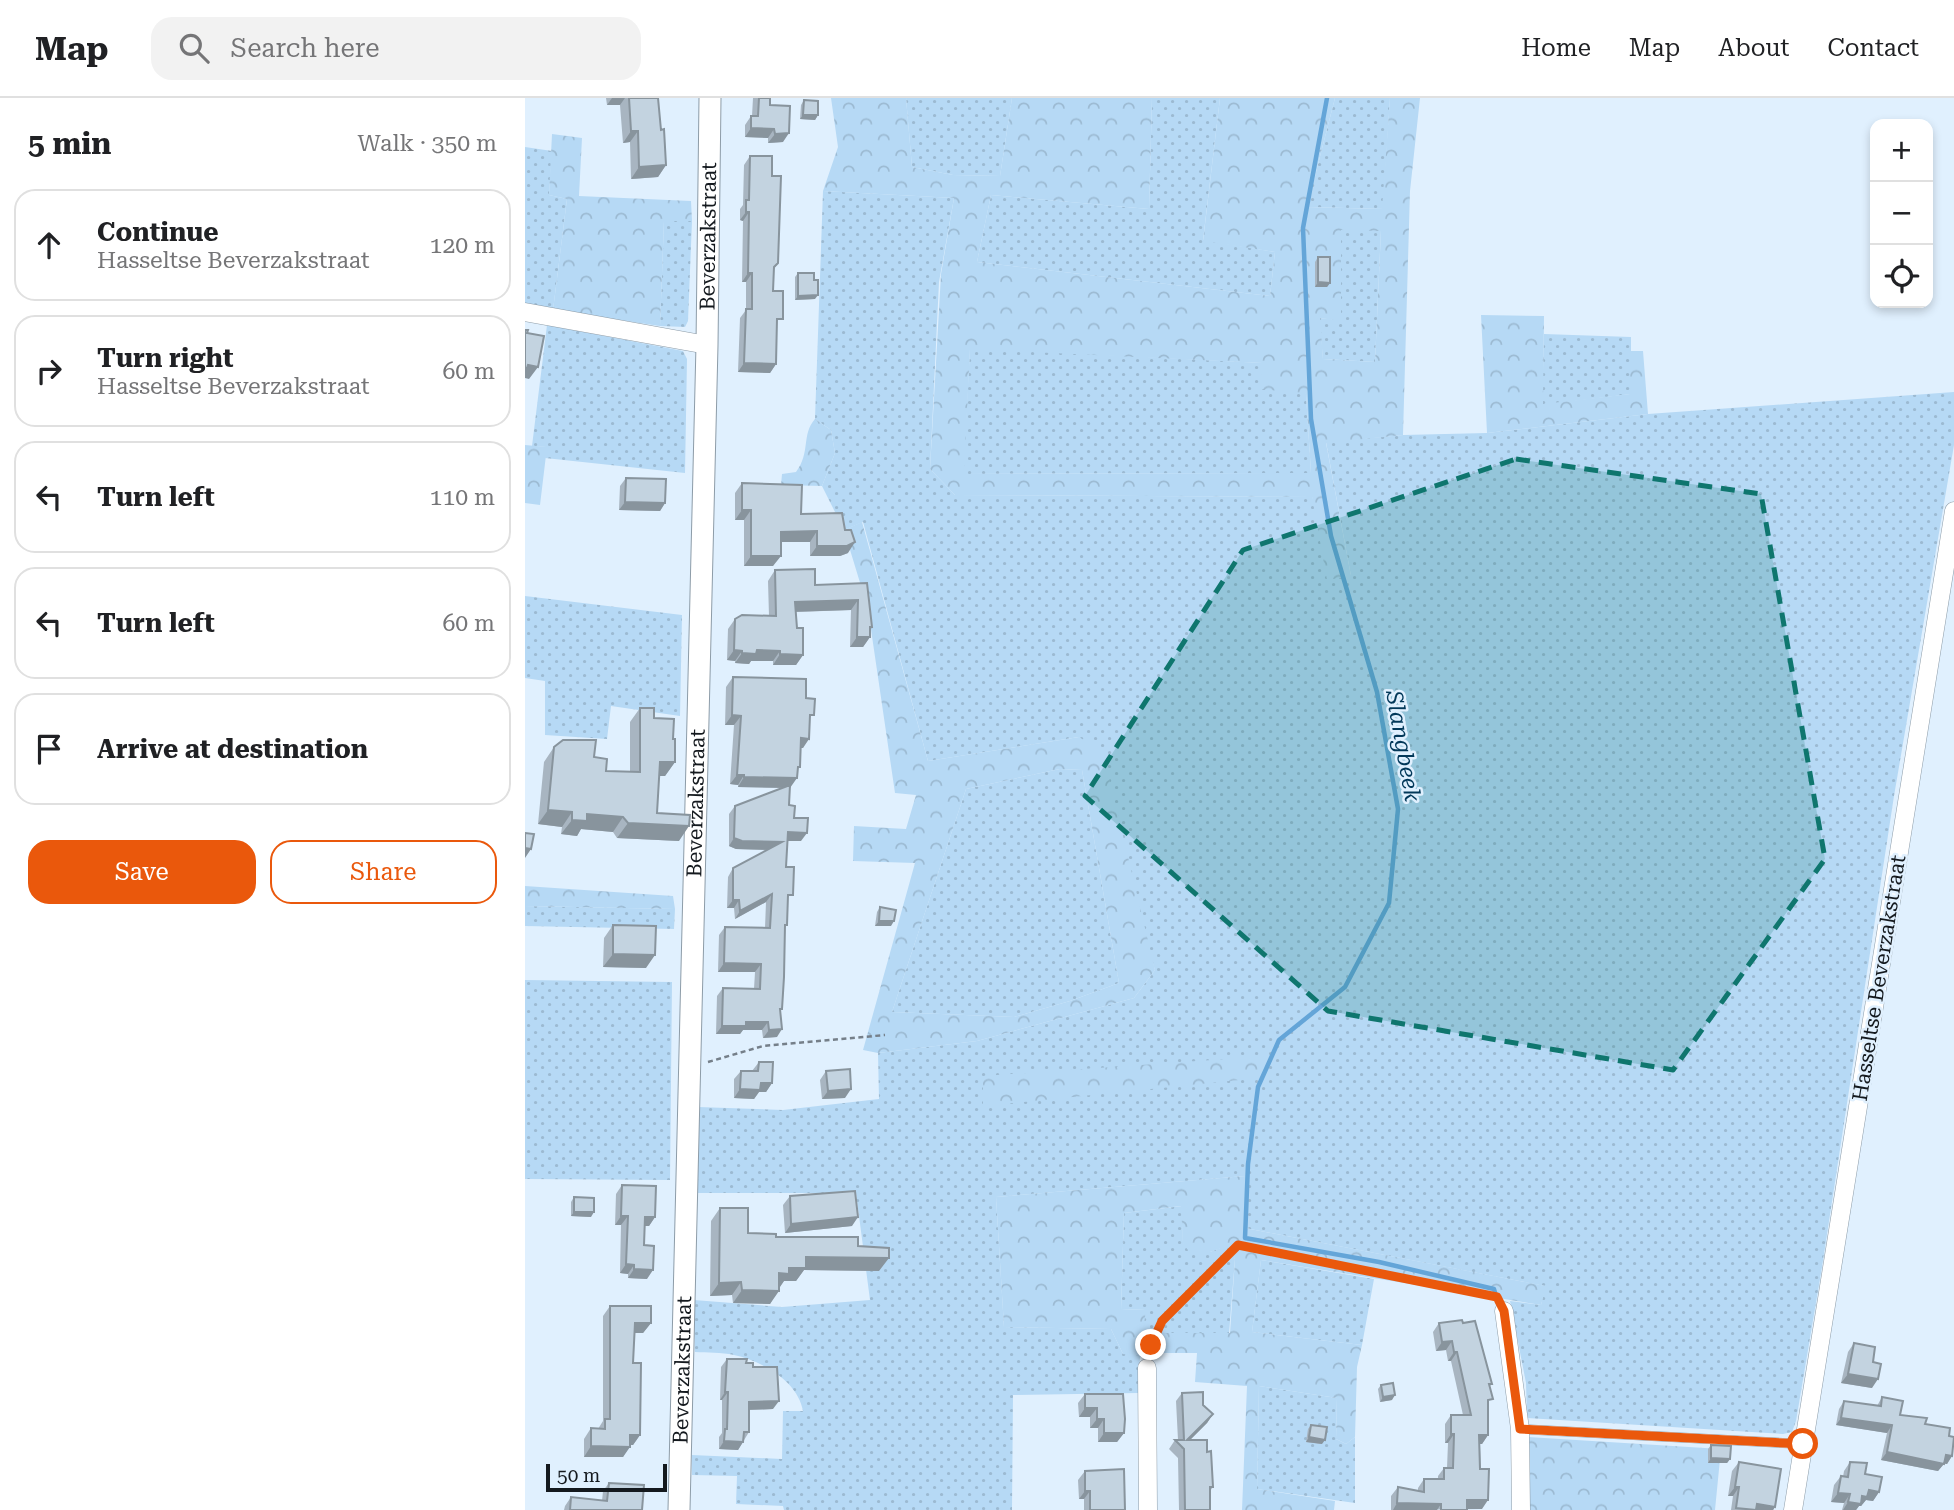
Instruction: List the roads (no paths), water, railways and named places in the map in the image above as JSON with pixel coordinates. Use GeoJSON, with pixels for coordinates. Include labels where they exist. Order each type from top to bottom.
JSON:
{"type":"FeatureCollection","features":[{"type":"Feature","properties":{"kind":"street","name":"Beverzakstraat"},"geometry":{"type":"LineString","coordinates":[[678,1510],[707,345],[710,98]]}},
{"type":"Feature","properties":{"kind":"street"},"geometry":{"type":"LineString","coordinates":[[525,312],[707,345]]}},
{"type":"Feature","properties":{"kind":"street","name":"Hasseltse Beverzakstraat"},"geometry":{"type":"LineString","coordinates":[[1793,1510],[1954,511]]}},
{"type":"Feature","properties":{"kind":"street"},"geometry":{"type":"LineString","coordinates":[[1504,1311],[1520,1429],[1521,1510]]}},
{"type":"Feature","properties":{"kind":"street"},"geometry":{"type":"LineString","coordinates":[[1147,1368],[1148,1510]]}},
{"type":"Feature","properties":{"kind":"lane"},"geometry":{"type":"LineString","coordinates":[[1520,1429],[1803,1444]]}},
{"type":"Feature","properties":{"kind":"waterway","name":"Slangbeek"},"geometry":{"type":"LineString","coordinates":[[1327,98],[1303,228],[1311,419],[1331,536],[1377,692],[1398,809],[1389,903],[1345,987],[1279,1040],[1258,1087],[1248,1164],[1245,1238],[1379,1262],[1494,1289],[1500,1310]]}}]}
